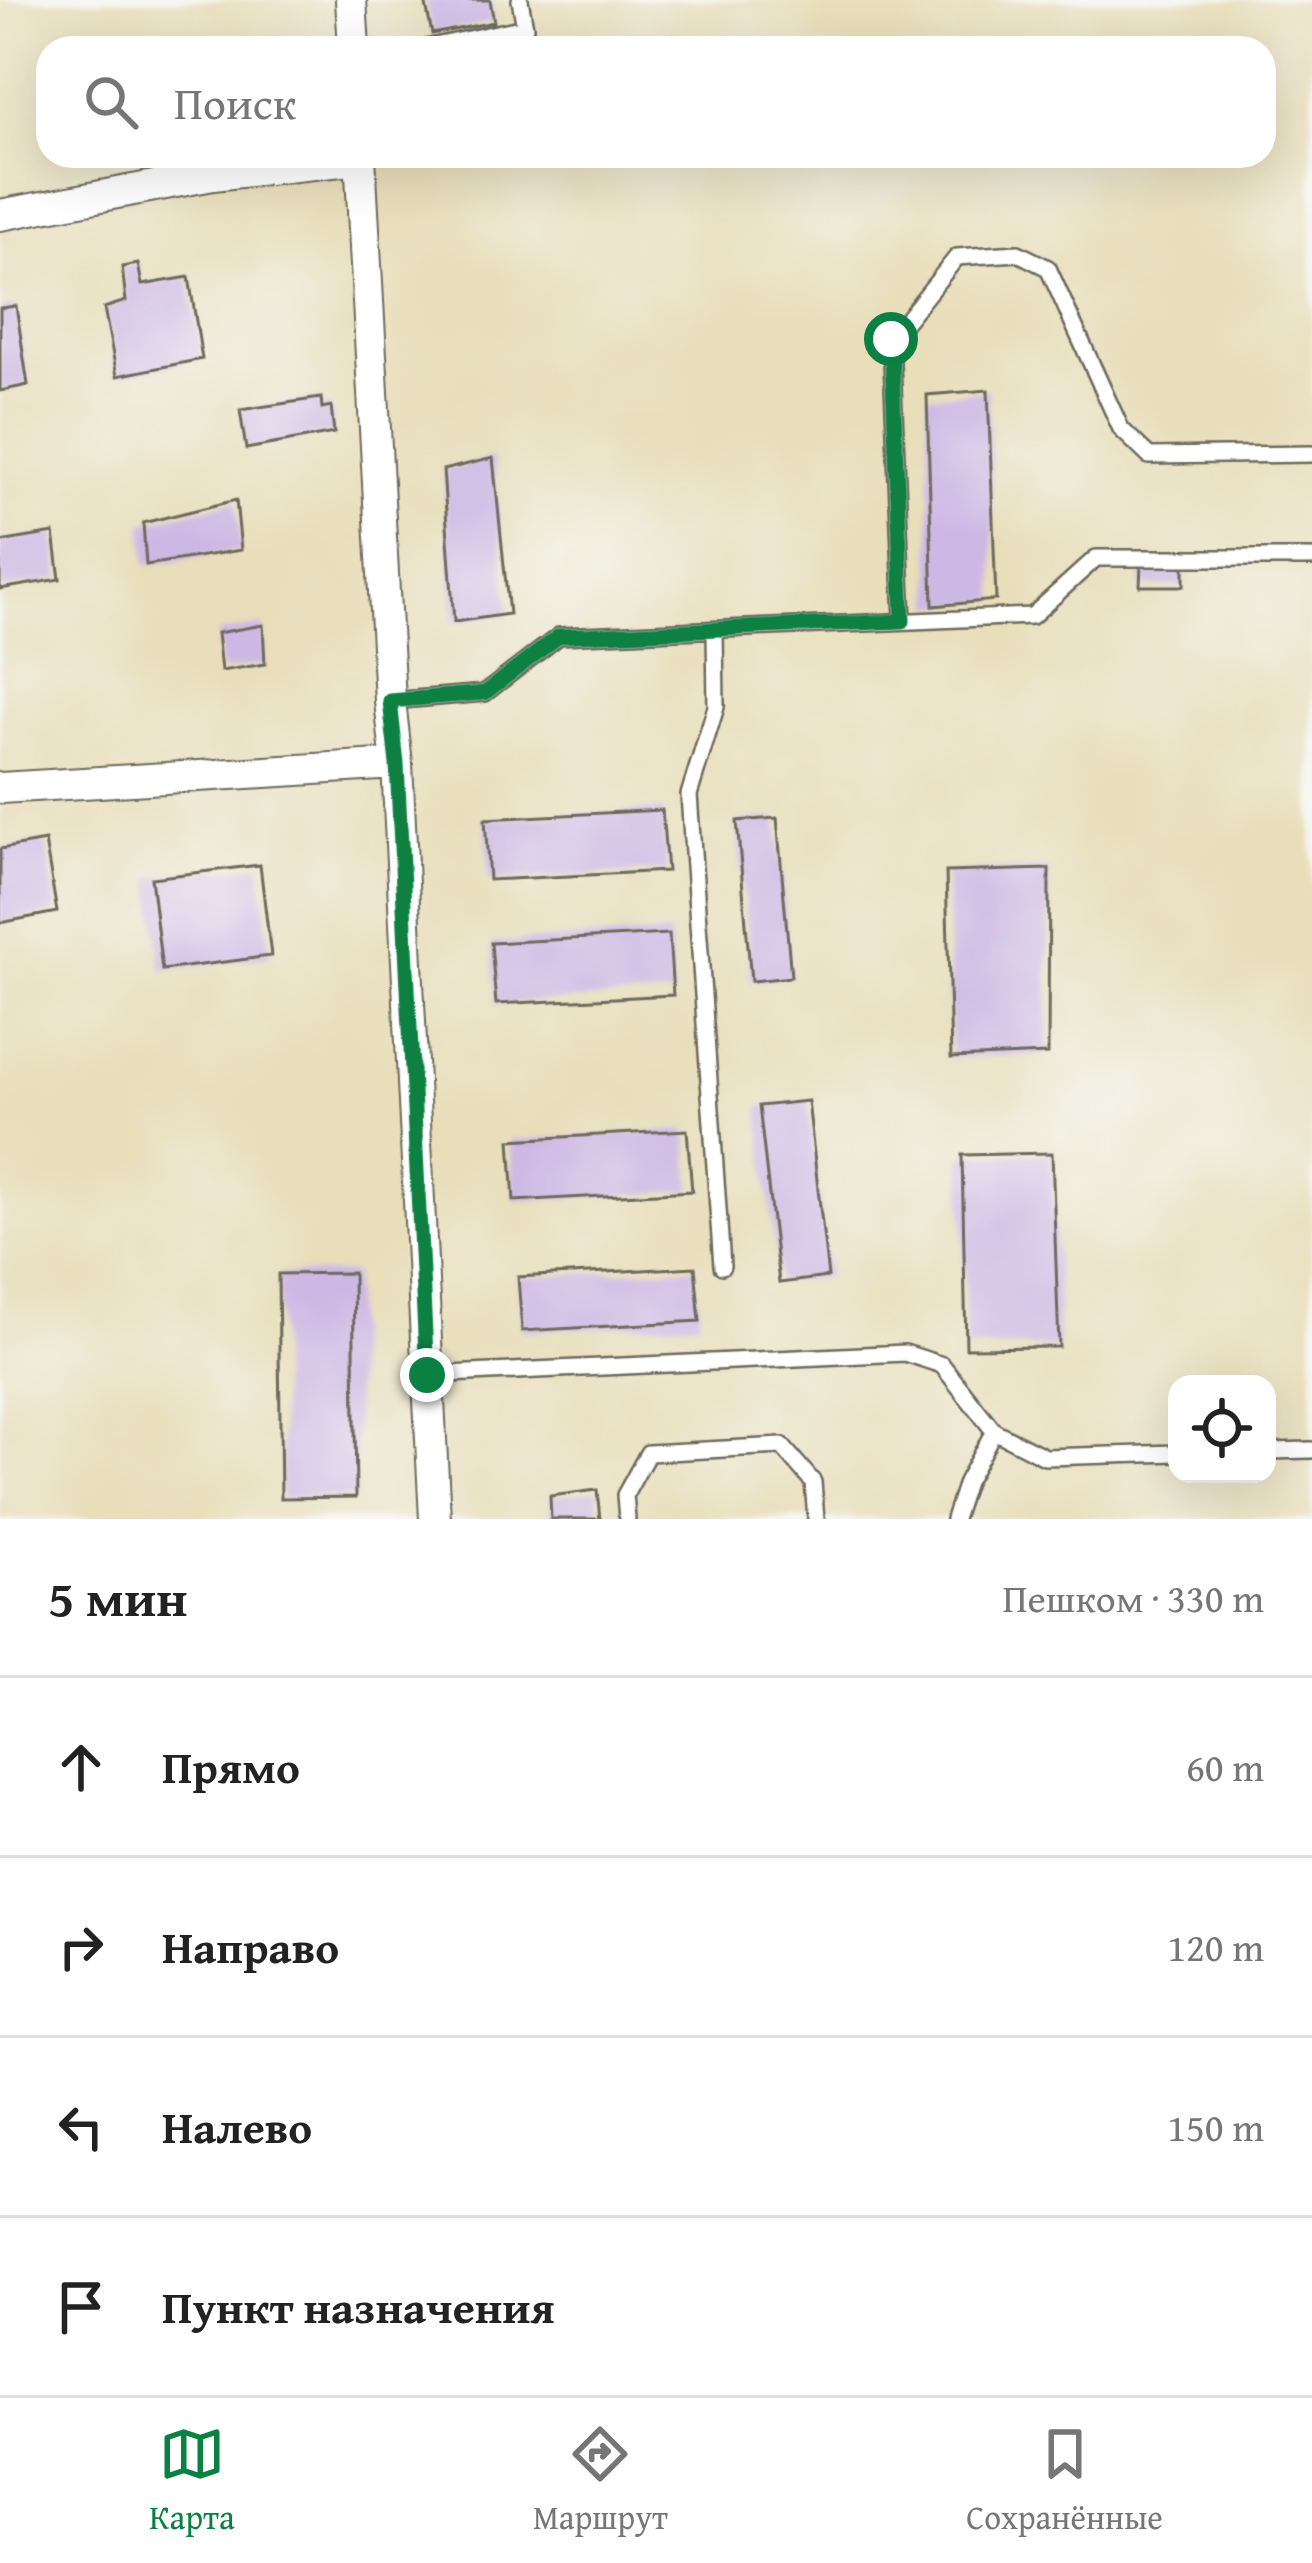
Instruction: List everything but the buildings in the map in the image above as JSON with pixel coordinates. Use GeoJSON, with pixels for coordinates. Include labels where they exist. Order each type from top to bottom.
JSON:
{"type":"FeatureCollection","features":[{"type":"Feature","properties":{"kind":"street"},"geometry":{"type":"LineString","coordinates":[[351,0],[353,36]]}},
{"type":"Feature","properties":{"kind":"street"},"geometry":{"type":"LineString","coordinates":[[0,215],[270,168]]}},
{"type":"Feature","properties":{"kind":"street"},"geometry":{"type":"LineString","coordinates":[[361,168],[435,1519]]}},
{"type":"Feature","properties":{"kind":"street"},"geometry":{"type":"LineString","coordinates":[[0,788],[397,764]]}},
{"type":"Feature","properties":{"kind":"lane"},"geometry":{"type":"LineString","coordinates":[[483,36],[525,27],[520,0]]}},
{"type":"Feature","properties":{"kind":"lane"},"geometry":{"type":"LineString","coordinates":[[903,621],[891,339],[957,257],[1018,253],[1048,268],[1121,429],[1149,456],[1312,454]]}},
{"type":"Feature","properties":{"kind":"lane"},"geometry":{"type":"LineString","coordinates":[[390,701],[485,693],[559,636],[1032,616],[1096,557],[1312,558]]}},
{"type":"Feature","properties":{"kind":"lane"},"geometry":{"type":"LineString","coordinates":[[715,630],[716,707],[689,795],[722,1266]]}},
{"type":"Feature","properties":{"kind":"lane"},"geometry":{"type":"LineString","coordinates":[[427,1375],[904,1353],[942,1365],[994,1431],[1046,1457],[1168,1454]]}},
{"type":"Feature","properties":{"kind":"lane"},"geometry":{"type":"LineString","coordinates":[[954,1519],[966,1482],[994,1431]]}},
{"type":"Feature","properties":{"kind":"lane"},"geometry":{"type":"LineString","coordinates":[[627,1519],[625,1495],[648,1453],[782,1446],[813,1482],[816,1519]]}},
{"type":"Feature","properties":{"kind":"lane"},"geometry":{"type":"LineString","coordinates":[[1276,1451],[1312,1450]]}},
{"type":"Feature","properties":{"kind":"route"},"geometry":{"type":"LineString","coordinates":[[427,1375],[390,701],[485,693],[559,636],[903,621],[891,339]]}}]}
